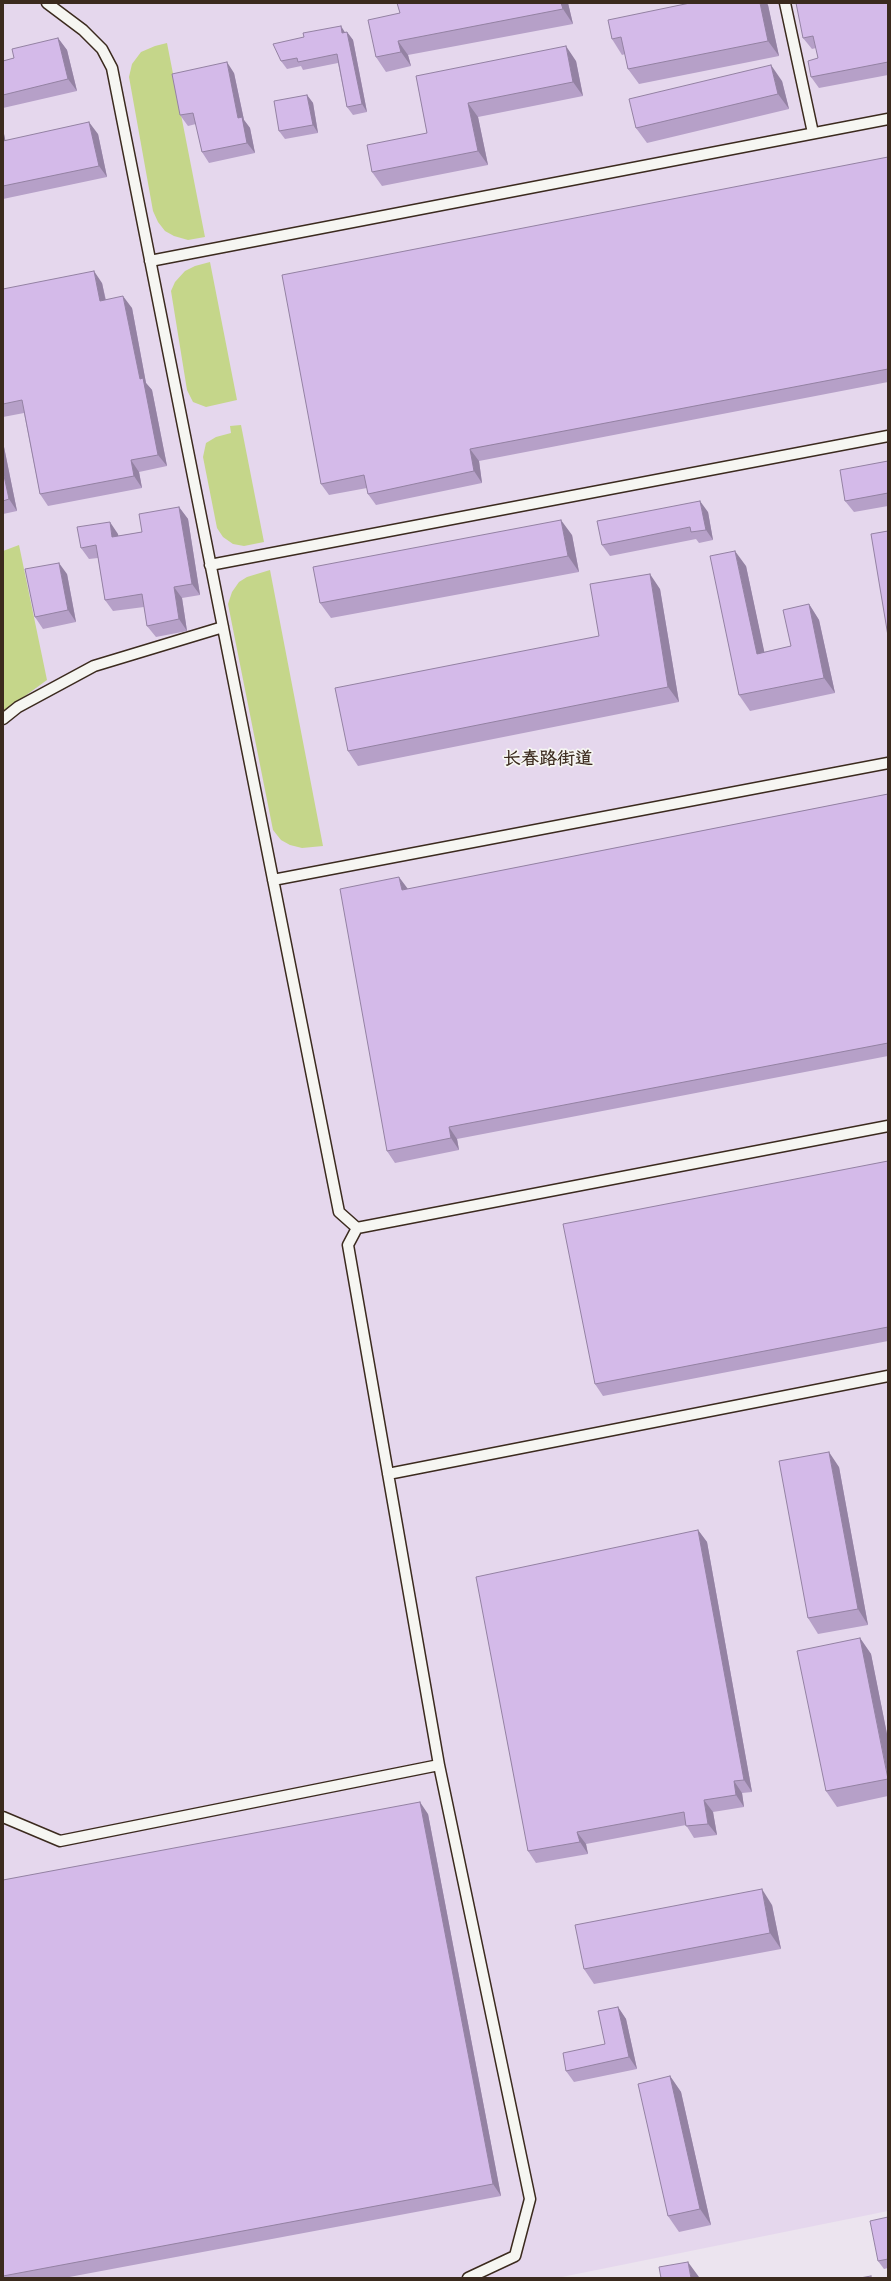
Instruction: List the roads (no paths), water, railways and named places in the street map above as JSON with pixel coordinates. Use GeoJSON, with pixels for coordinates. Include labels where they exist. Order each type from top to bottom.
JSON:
{"type":"FeatureCollection","features":[{"type":"Feature","properties":{"kind":"lane"},"geometry":{"type":"LineString","coordinates":[[47,3],[83,30],[102,49],[112,68],[339,1212],[357,1228]]}},
{"type":"Feature","properties":{"kind":"lane"},"geometry":{"type":"LineString","coordinates":[[785,3],[812,133]]}},
{"type":"Feature","properties":{"kind":"lane"},"geometry":{"type":"LineString","coordinates":[[150,261],[888,119]]}},
{"type":"Feature","properties":{"kind":"lane"},"geometry":{"type":"LineString","coordinates":[[210,565],[888,436]]}},
{"type":"Feature","properties":{"kind":"lane"},"geometry":{"type":"LineString","coordinates":[[3,718],[18,707],[94,666],[223,627]]}},
{"type":"Feature","properties":{"kind":"lane"},"geometry":{"type":"LineString","coordinates":[[273,880],[888,762]]}},
{"type":"Feature","properties":{"kind":"lane"},"geometry":{"type":"LineString","coordinates":[[357,1228],[888,1126]]}},
{"type":"Feature","properties":{"kind":"lane"},"geometry":{"type":"LineString","coordinates":[[357,1228],[348,1245],[439,1764],[530,2200],[515,2256],[468,2278]]}},
{"type":"Feature","properties":{"kind":"lane"},"geometry":{"type":"LineString","coordinates":[[388,1474],[888,1376]]}},
{"type":"Feature","properties":{"kind":"lane"},"geometry":{"type":"LineString","coordinates":[[3,1817],[60,1841],[439,1764]]}},
{"type":"Feature","properties":{"kind":"district","name":"长春路街道"},"geometry":{"type":"Point","coordinates":[548,761]}}]}
